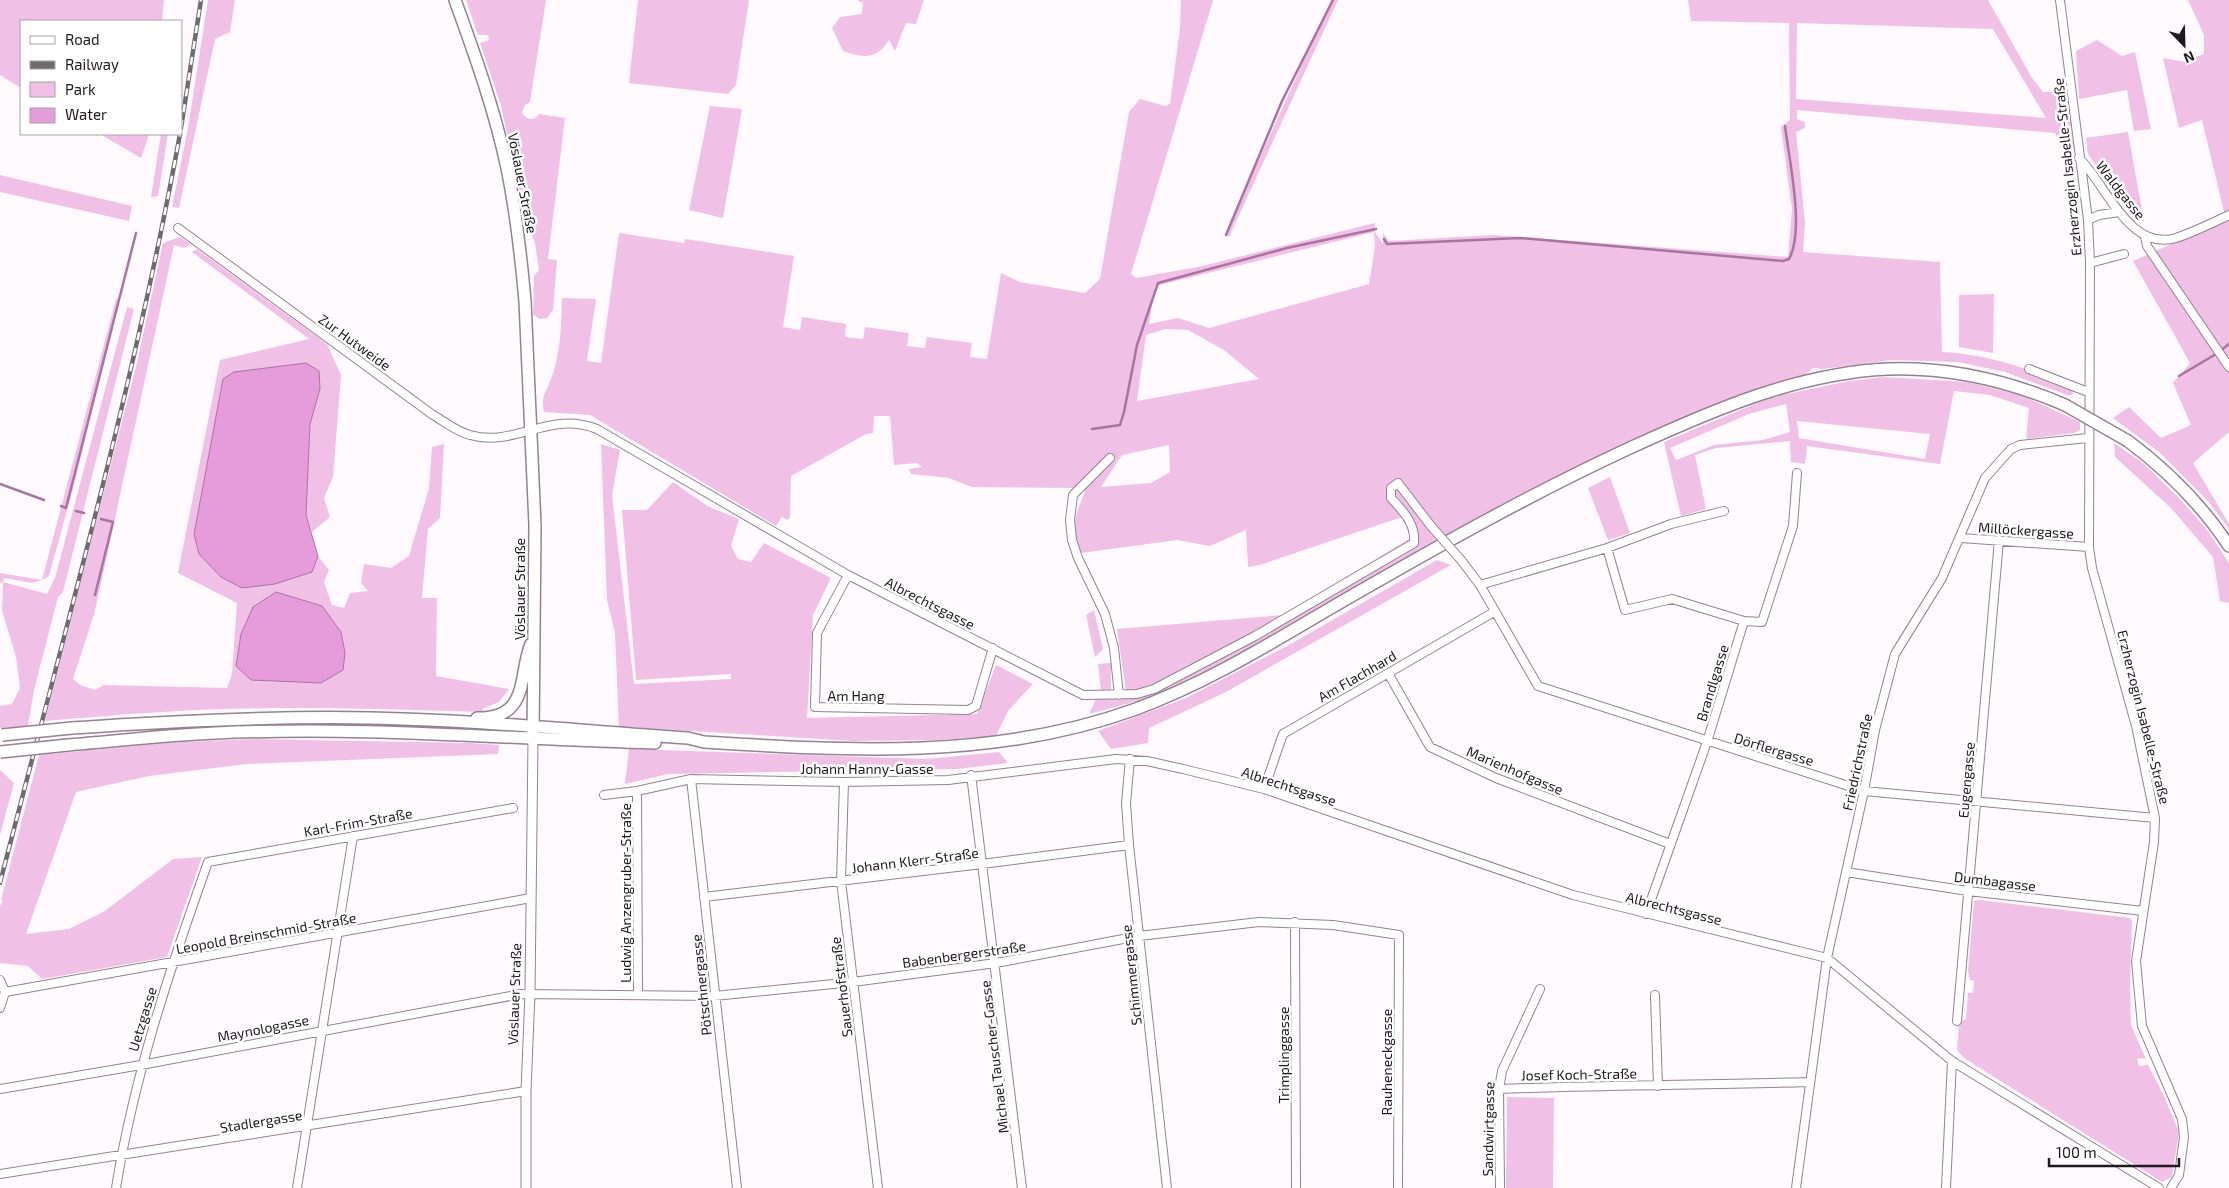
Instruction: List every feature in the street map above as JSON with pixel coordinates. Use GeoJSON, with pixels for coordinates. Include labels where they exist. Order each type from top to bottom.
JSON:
{"type":"FeatureCollection","features":[{"type":"Feature","properties":{"kind":"main road","name":"Vöslauer Straße"},"geometry":{"type":"LineString","coordinates":[[455,0],[494,116],[506,167],[515,215],[525,301],[535,525],[533,734]]}},
{"type":"Feature","properties":{"kind":"main road"},"geometry":{"type":"LineString","coordinates":[[0,752],[225,733],[533,734],[688,738],[704,742],[844,749],[938,748],[1024,739],[1112,718],[1168,696],[1219,672],[1443,544],[1577,473],[1710,413],[1791,385],[1863,371],[1913,369],[1992,380],[2038,393],[2065,405],[2128,441],[2180,485],[2211,520],[2229,546]]}},
{"type":"Feature","properties":{"kind":"main road"},"geometry":{"type":"LineString","coordinates":[[1,735],[163,721],[251,718],[421,720],[497,716],[508,709],[522,689],[526,656],[534,638]]}},
{"type":"Feature","properties":{"kind":"main road"},"geometry":{"type":"LineString","coordinates":[[421,720],[533,734]]}},
{"type":"Feature","properties":{"kind":"street","name":"Erzherzogin Isabelle-Straße"},"geometry":{"type":"LineString","coordinates":[[2060,0],[2088,220],[2090,263],[2088,392],[2089,547],[2092,568],[2136,726],[2155,818],[2154,842],[2136,961],[2142,1026],[2182,1120],[2184,1137],[2179,1175],[2171,1188]]}},
{"type":"Feature","properties":{"kind":"street","name":"Waldgasse"},"geometry":{"type":"LineString","coordinates":[[2079,158],[2087,165],[2119,212],[2145,237],[2161,240],[2175,238],[2229,215]]}},
{"type":"Feature","properties":{"kind":"street"},"geometry":{"type":"LineString","coordinates":[[2088,220],[2100,215],[2119,212]]}},
{"type":"Feature","properties":{"kind":"street","name":"Zur Hutweide"},"geometry":{"type":"LineString","coordinates":[[178,228],[433,415],[468,435],[482,438],[505,436],[530,430]]}},
{"type":"Feature","properties":{"kind":"street"},"geometry":{"type":"LineString","coordinates":[[2145,237],[2147,246],[2229,368]]}},
{"type":"Feature","properties":{"kind":"street"},"geometry":{"type":"LineString","coordinates":[[2090,263],[2124,254]]}},
{"type":"Feature","properties":{"kind":"street"},"geometry":{"type":"LineString","coordinates":[[2029,369],[2088,392]]}},
{"type":"Feature","properties":{"kind":"street","name":"Albrechtsgasse"},"geometry":{"type":"LineString","coordinates":[[530,430],[560,422],[582,423],[597,429],[848,576],[1083,695],[1137,694],[1154,689],[1193,669],[1414,544],[1415,533],[1407,516],[1390,498],[1391,488],[1398,483],[1431,526]]}},
{"type":"Feature","properties":{"kind":"street","name":"Friedrichstraße"},"geometry":{"type":"LineString","coordinates":[[1796,1188],[1827,958],[1864,791],[1875,730],[1895,654],[1942,578],[1961,538],[1985,478],[2010,448],[2020,445],[2088,438]]}},
{"type":"Feature","properties":{"kind":"street"},"geometry":{"type":"LineString","coordinates":[[1110,458],[1073,495],[1070,520],[1072,540],[1078,558],[1106,614],[1114,648],[1118,695]]}},
{"type":"Feature","properties":{"kind":"street"},"geometry":{"type":"LineString","coordinates":[[1607,548],[1625,610],[1672,600],[1744,621],[1762,622],[1793,526],[1797,473]]}},
{"type":"Feature","properties":{"kind":"street"},"geometry":{"type":"LineString","coordinates":[[1480,584],[1607,548],[1671,524],[1724,511]]}},
{"type":"Feature","properties":{"kind":"street","name":"Dörflergasse"},"geometry":{"type":"LineString","coordinates":[[1431,526],[1480,584],[1494,612],[1538,686],[1864,791],[2155,818]]}},
{"type":"Feature","properties":{"kind":"street","name":"Millöckergasse"},"geometry":{"type":"LineString","coordinates":[[1961,538],[2089,547]]}},
{"type":"Feature","properties":{"kind":"street","name":"Eugengasse"},"geometry":{"type":"LineString","coordinates":[[1957,1021],[1978,801],[1999,540]]}},
{"type":"Feature","properties":{"kind":"street","name":"Am Hang"},"geometry":{"type":"LineString","coordinates":[[848,576],[817,633],[815,707],[968,710],[976,706],[993,648]]}},
{"type":"Feature","properties":{"kind":"street","name":"Am Flachhard"},"geometry":{"type":"LineString","coordinates":[[1264,789],[1283,734],[1494,612]]}},
{"type":"Feature","properties":{"kind":"street","name":"Brandlgasse"},"geometry":{"type":"LineString","coordinates":[[1646,914],[1707,742],[1744,621]]}},
{"type":"Feature","properties":{"kind":"street","name":"Marienhofgasse"},"geometry":{"type":"LineString","coordinates":[[1388,673],[1430,747],[1496,778],[1670,844]]}},
{"type":"Feature","properties":{"kind":"street","name":"Vöslauer Straße"},"geometry":{"type":"LineString","coordinates":[[526,1188],[533,734]]}},
{"type":"Feature","properties":{"kind":"street","name":"Albrechtsgasse"},"geometry":{"type":"LineString","coordinates":[[1130,759],[1183,769],[1264,789],[1564,892],[1827,958],[1952,1061],[2159,1188]]}},
{"type":"Feature","properties":{"kind":"street","name":"Johann Hanny-Gasse"},"geometry":{"type":"LineString","coordinates":[[604,795],[637,791],[691,779],[844,782],[948,780],[972,775],[1130,759]]}},
{"type":"Feature","properties":{"kind":"street","name":"Schimmergasse"},"geometry":{"type":"LineString","coordinates":[[1130,759],[1126,803],[1129,845],[1167,1188]]}},
{"type":"Feature","properties":{"kind":"street","name":"Michael Tauscher-Gasse"},"geometry":{"type":"LineString","coordinates":[[972,775],[1022,1188]]}},
{"type":"Feature","properties":{"kind":"street","name":"Pötschnergasse"},"geometry":{"type":"LineString","coordinates":[[691,779],[737,1188]]}},
{"type":"Feature","properties":{"kind":"street","name":"Sauerhofstraße"},"geometry":{"type":"LineString","coordinates":[[844,782],[841,881],[878,1188]]}},
{"type":"Feature","properties":{"kind":"street","name":"Ludwig Anzengruber-Straße"},"geometry":{"type":"LineString","coordinates":[[637,791],[638,994]]}},
{"type":"Feature","properties":{"kind":"street","name":"Karl-Frim-Straße"},"geometry":{"type":"LineString","coordinates":[[208,862],[513,808]]}},
{"type":"Feature","properties":{"kind":"street"},"geometry":{"type":"LineString","coordinates":[[298,1188],[353,836]]}},
{"type":"Feature","properties":{"kind":"street","name":"Johann Klerr-Straße"},"geometry":{"type":"LineString","coordinates":[[704,896],[1129,845]]}},
{"type":"Feature","properties":{"kind":"street","name":"Uetzgasse"},"geometry":{"type":"LineString","coordinates":[[116,1188],[121,1155],[142,1065],[172,962],[208,862]]}},
{"type":"Feature","properties":{"kind":"street","name":"Dumbagasse"},"geometry":{"type":"LineString","coordinates":[[1846,872],[1968,891],[2143,911]]}},
{"type":"Feature","properties":{"kind":"street","name":"Leopold Breinschmid-Straße"},"geometry":{"type":"LineString","coordinates":[[5,992],[531,898]]}},
{"type":"Feature","properties":{"kind":"street","name":"Babenbergerstraße"},"geometry":{"type":"LineString","coordinates":[[530,993],[714,996],[853,982],[996,963],[1139,936],[1260,922],[1334,925],[1399,935]]}},
{"type":"Feature","properties":{"kind":"street","name":"Trimplinggasse"},"geometry":{"type":"LineString","coordinates":[[1296,922],[1296,1188]]}},
{"type":"Feature","properties":{"kind":"street","name":"Rauheneckgasse"},"geometry":{"type":"LineString","coordinates":[[1398,1188],[1399,935]]}},
{"type":"Feature","properties":{"kind":"street"},"geometry":{"type":"LineString","coordinates":[[0,980],[5,992],[0,1008]]}},
{"type":"Feature","properties":{"kind":"street","name":"Sandwirtgasse"},"geometry":{"type":"LineString","coordinates":[[1500,1188],[1499,1088],[1502,1071],[1540,989]]}},
{"type":"Feature","properties":{"kind":"street","name":"Maynologasse"},"geometry":{"type":"LineString","coordinates":[[0,1089],[142,1065],[322,1029],[530,993]]}},
{"type":"Feature","properties":{"kind":"street","name":"Josef Koch-Straße"},"geometry":{"type":"LineString","coordinates":[[1655,995],[1658,1086]]}},
{"type":"Feature","properties":{"kind":"street"},"geometry":{"type":"LineString","coordinates":[[1946,1188],[1952,1061]]}},
{"type":"Feature","properties":{"kind":"street","name":"Josef Koch-Straße"},"geometry":{"type":"LineString","coordinates":[[1499,1088],[1625,1084],[1658,1086],[1809,1082]]}},
{"type":"Feature","properties":{"kind":"street","name":"Stadlergasse"},"geometry":{"type":"LineString","coordinates":[[0,1174],[526,1091]]}},
{"type":"Feature","properties":{"kind":"green space"},"geometry":{"type":"Polygon","coordinates":[[[0,0],[164,0],[162,20],[20,20],[20,87],[0,75],[0,0]]]}},
{"type":"Feature","properties":{"kind":"green space"},"geometry":{"type":"Polygon","coordinates":[[[208,0],[235,0],[230,32],[215,39],[179,208],[172,207],[188,128],[208,0]]]}},
{"type":"Feature","properties":{"kind":"green space"},"geometry":{"type":"Polygon","coordinates":[[[466,0],[546,0],[530,102],[525,105],[522,112],[530,119],[535,118],[539,114],[565,118],[548,259],[557,260],[553,310],[547,318],[539,319],[533,314],[534,276],[539,270],[535,243],[526,221],[501,106],[480,43],[489,40],[488,35],[478,35],[466,0]]]}},
{"type":"Feature","properties":{"kind":"green space"},"geometry":{"type":"Polygon","coordinates":[[[638,0],[749,0],[736,85],[728,94],[629,83],[638,0]]]}},
{"type":"Feature","properties":{"kind":"green space"},"geometry":{"type":"Polygon","coordinates":[[[857,0],[924,0],[916,24],[906,23],[895,51],[889,40],[880,51],[869,56],[863,56],[843,51],[832,28],[840,17],[862,14],[863,3],[857,0]]]}},
{"type":"Feature","properties":{"kind":"green space"},"geometry":{"type":"Polygon","coordinates":[[[1181,0],[1213,0],[1131,274],[1136,278],[1198,267],[1375,223],[1375,232],[1383,244],[1383,233],[1389,241],[1493,235],[1788,257],[1792,209],[1781,127],[1790,120],[1789,23],[1691,21],[1688,0],[1988,0],[2032,78],[2043,92],[2068,91],[2075,145],[2065,153],[2055,133],[1797,110],[1797,119],[1805,122],[1805,128],[1796,132],[1805,223],[1803,252],[1940,262],[1942,352],[1960,353],[2011,364],[2076,390],[2070,396],[2005,372],[1958,362],[1892,360],[1823,369],[1813,368],[1805,375],[1728,400],[1658,428],[1510,501],[1409,556],[1203,674],[1149,698],[1089,714],[1096,699],[1127,698],[1117,629],[1283,615],[1411,538],[1402,517],[1260,565],[1248,567],[1246,530],[1210,546],[1177,540],[1081,553],[1074,527],[1077,512],[1086,488],[972,487],[949,478],[911,474],[909,469],[922,467],[917,463],[894,465],[890,416],[874,416],[873,433],[866,434],[791,476],[790,517],[788,520],[782,517],[776,526],[590,415],[544,412],[543,399],[559,350],[562,298],[596,299],[587,361],[601,363],[619,233],[684,243],[685,239],[794,256],[783,327],[800,330],[802,317],[846,324],[845,337],[863,339],[865,327],[909,333],[907,346],[925,348],[927,337],[972,343],[970,357],[987,359],[1001,273],[1020,282],[1085,293],[1100,279],[1129,112],[1140,99],[1165,106],[1170,104],[1180,28],[1181,0]],[[1797,23],[1796,99],[2046,118],[1993,29],[1797,23]],[[1374,232],[1155,286],[1149,324],[1178,318],[1209,328],[1369,284],[1375,247],[1374,232]],[[1165,329],[1146,335],[1137,401],[1259,379],[1224,350],[1188,330],[1165,329]],[[1169,445],[1122,455],[1101,487],[1151,483],[1170,472],[1169,445]]]}},
{"type":"Feature","properties":{"kind":"green space"},"geometry":{"type":"Polygon","coordinates":[[[1331,0],[1338,0],[1229,237],[1225,235],[1331,0]]]}},
{"type":"Feature","properties":{"kind":"green space"},"geometry":{"type":"Polygon","coordinates":[[[2188,0],[2229,0],[2229,432],[2193,463],[2229,524],[2229,529],[2208,501],[2159,452],[2113,418],[2129,407],[2161,438],[2191,425],[2173,383],[2190,363],[2133,261],[2226,220],[2202,120],[2179,128],[2163,58],[2185,62],[2204,54],[2204,35],[2188,0]]]}},
{"type":"Feature","properties":{"kind":"green space"},"geometry":{"type":"Polygon","coordinates":[[[2097,40],[2122,56],[2135,52],[2151,129],[2134,131],[2127,90],[2079,99],[2076,51],[2097,40]]]}},
{"type":"Feature","properties":{"kind":"green space"},"geometry":{"type":"Polygon","coordinates":[[[710,106],[742,109],[723,218],[689,210],[710,106]]]}},
{"type":"Feature","properties":{"kind":"green space"},"geometry":{"type":"Polygon","coordinates":[[[2128,132],[2144,222],[2124,206],[2088,154],[2086,138],[2128,132]]]}},
{"type":"Feature","properties":{"kind":"green space"},"geometry":{"type":"Polygon","coordinates":[[[102,135],[149,135],[141,158],[102,135]]]}},
{"type":"Feature","properties":{"kind":"green space"},"geometry":{"type":"Polygon","coordinates":[[[161,135],[168,135],[158,196],[151,197],[161,135]]]}},
{"type":"Feature","properties":{"kind":"green space"},"geometry":{"type":"Polygon","coordinates":[[[0,175],[132,206],[129,221],[0,192],[0,175]]]}},
{"type":"Feature","properties":{"kind":"green space"},"geometry":{"type":"Polygon","coordinates":[[[180,237],[191,244],[184,248],[174,245],[95,611],[73,679],[80,685],[95,690],[104,685],[227,688],[232,674],[237,603],[178,573],[220,360],[309,339],[192,252],[197,249],[327,344],[341,375],[333,477],[324,498],[330,517],[312,532],[306,515],[310,424],[320,389],[234,372],[311,572],[318,556],[329,570],[324,582],[332,605],[344,608],[350,593],[368,591],[361,583],[364,564],[391,568],[409,556],[429,488],[432,447],[444,444],[440,518],[428,529],[422,598],[437,598],[436,676],[509,689],[499,702],[484,708],[481,712],[322,708],[242,709],[148,713],[45,721],[137,363],[163,243],[180,237]]]}},
{"type":"Feature","properties":{"kind":"green space"},"geometry":{"type":"Polygon","coordinates":[[[1994,294],[1993,353],[1959,347],[1959,295],[1994,294]]]}},
{"type":"Feature","properties":{"kind":"green space"},"geometry":{"type":"Polygon","coordinates":[[[116,299],[119,300],[73,489],[49,576],[42,580],[116,299]]]}},
{"type":"Feature","properties":{"kind":"green space"},"geometry":{"type":"Polygon","coordinates":[[[127,307],[134,309],[63,592],[58,597],[34,690],[28,726],[0,728],[0,706],[12,704],[20,688],[16,657],[2,611],[3,583],[0,582],[0,573],[42,580],[27,582],[4,578],[3,582],[47,594],[55,578],[127,307]]]}},
{"type":"Feature","properties":{"kind":"green space"},"geometry":{"type":"Polygon","coordinates":[[[1884,377],[1967,382],[2021,395],[2080,422],[2080,430],[2074,433],[2026,439],[2029,408],[1990,395],[1954,391],[1940,464],[1807,446],[1805,464],[1791,462],[1790,441],[1716,448],[1695,455],[1706,509],[1681,516],[1664,442],[1769,398],[1849,381],[1884,377]],[[1786,404],[1749,414],[1670,448],[1676,460],[1714,445],[1763,440],[1790,432],[1786,404]],[[1797,421],[1799,438],[1925,459],[1930,434],[1797,421]]]}},
{"type":"Feature","properties":{"kind":"green space"},"geometry":{"type":"Polygon","coordinates":[[[2114,443],[2143,463],[2179,498],[2208,531],[2229,563],[2229,603],[2220,601],[2213,557],[2171,508],[2115,457],[2114,443]]]}},
{"type":"Feature","properties":{"kind":"green space"},"geometry":{"type":"Polygon","coordinates":[[[601,444],[620,450],[612,495],[634,684],[731,679],[731,674],[636,680],[622,510],[647,510],[673,482],[709,507],[739,519],[731,546],[738,559],[751,562],[764,543],[831,578],[813,615],[807,718],[977,714],[996,665],[1033,684],[1008,711],[996,736],[941,740],[853,741],[628,727],[619,729],[615,633],[607,600],[601,444]]]}},
{"type":"Feature","properties":{"kind":"green space"},"geometry":{"type":"Polygon","coordinates":[[[1610,477],[1630,533],[1608,540],[1588,488],[1610,477]]]}},
{"type":"Feature","properties":{"kind":"green space"},"geometry":{"type":"Polygon","coordinates":[[[1437,560],[1451,565],[1224,693],[1149,728],[1148,743],[1111,749],[1098,731],[1186,698],[1289,645],[1437,560]]]}},
{"type":"Feature","properties":{"kind":"green space"},"geometry":{"type":"Polygon","coordinates":[[[1094,610],[1103,649],[1095,657],[1086,615],[1094,610]]]}},
{"type":"Feature","properties":{"kind":"green space"},"geometry":{"type":"Polygon","coordinates":[[[1111,663],[1111,689],[1101,690],[1098,664],[1111,663]]]}},
{"type":"Feature","properties":{"kind":"green space"},"geometry":{"type":"Polygon","coordinates":[[[251,739],[499,745],[498,754],[247,764],[149,776],[76,792],[26,934],[69,929],[105,911],[173,859],[202,857],[167,957],[42,979],[28,966],[0,963],[0,906],[3,901],[1,900],[39,755],[166,743],[251,739]]]}},
{"type":"Feature","properties":{"kind":"green space"},"geometry":{"type":"Polygon","coordinates":[[[629,749],[927,759],[999,752],[1008,763],[957,769],[668,774],[625,784],[629,749]]]}},
{"type":"Feature","properties":{"kind":"green space"},"geometry":{"type":"Polygon","coordinates":[[[0,770],[14,783],[0,835],[0,770]]]}},
{"type":"Feature","properties":{"kind":"green space"},"geometry":{"type":"Polygon","coordinates":[[[1979,900],[2130,918],[2132,922],[2131,1025],[2146,1059],[2137,1058],[2139,1066],[2148,1065],[2164,1096],[2179,1132],[2172,1177],[2162,1182],[1964,1058],[1957,1050],[1959,1023],[1966,1019],[1968,993],[1973,993],[1974,981],[1970,980],[1968,971],[1974,901],[1979,900]]]}},
{"type":"Feature","properties":{"kind":"green space"},"geometry":{"type":"Polygon","coordinates":[[[1507,1097],[1554,1098],[1553,1188],[1506,1188],[1507,1097]]]}},
{"type":"Feature","properties":{"kind":"water"},"geometry":{"type":"Polygon","coordinates":[[[306,363],[319,371],[320,389],[310,424],[306,515],[318,556],[312,572],[275,584],[242,588],[221,577],[199,554],[194,534],[223,379],[234,372],[306,363]]]}},
{"type":"Feature","properties":{"kind":"water"},"geometry":{"type":"Polygon","coordinates":[[[276,592],[322,606],[341,632],[345,653],[343,670],[321,683],[251,680],[236,666],[241,634],[253,607],[276,592]]]}},
{"type":"Feature","properties":{"kind":"waterway"},"geometry":{"type":"LineString","coordinates":[[1226,235],[1282,101],[1333,0]]}},
{"type":"Feature","properties":{"kind":"waterway"},"geometry":{"type":"LineString","coordinates":[[1384,239],[1387,244],[1520,238],[1783,261],[1789,259],[1794,247],[1796,231],[1796,213],[1785,126]]}},
{"type":"Feature","properties":{"kind":"waterway"},"geometry":{"type":"LineString","coordinates":[[1092,429],[1120,425],[1137,345],[1158,283],[1287,248],[1376,229]]}},
{"type":"Feature","properties":{"kind":"waterway"},"geometry":{"type":"LineString","coordinates":[[61,506],[66,508],[136,233]]}},
{"type":"Feature","properties":{"kind":"waterway"},"geometry":{"type":"LineString","coordinates":[[2220,351],[2229,344]]}},
{"type":"Feature","properties":{"kind":"waterway"},"geometry":{"type":"LineString","coordinates":[[2179,376],[2216,354]]}},
{"type":"Feature","properties":{"kind":"waterway"},"geometry":{"type":"LineString","coordinates":[[0,484],[44,500]]}},
{"type":"Feature","properties":{"kind":"waterway"},"geometry":{"type":"LineString","coordinates":[[76,511],[84,513]]}},
{"type":"Feature","properties":{"kind":"waterway"},"geometry":{"type":"LineString","coordinates":[[95,595],[113,522],[101,519]]}},
{"type":"Feature","properties":{"kind":"railway"},"geometry":{"type":"LineString","coordinates":[[182,122],[201,0]]}},
{"type":"Feature","properties":{"kind":"railway"},"geometry":{"type":"LineString","coordinates":[[0,883],[120,416],[162,228],[180,135]]}}]}
